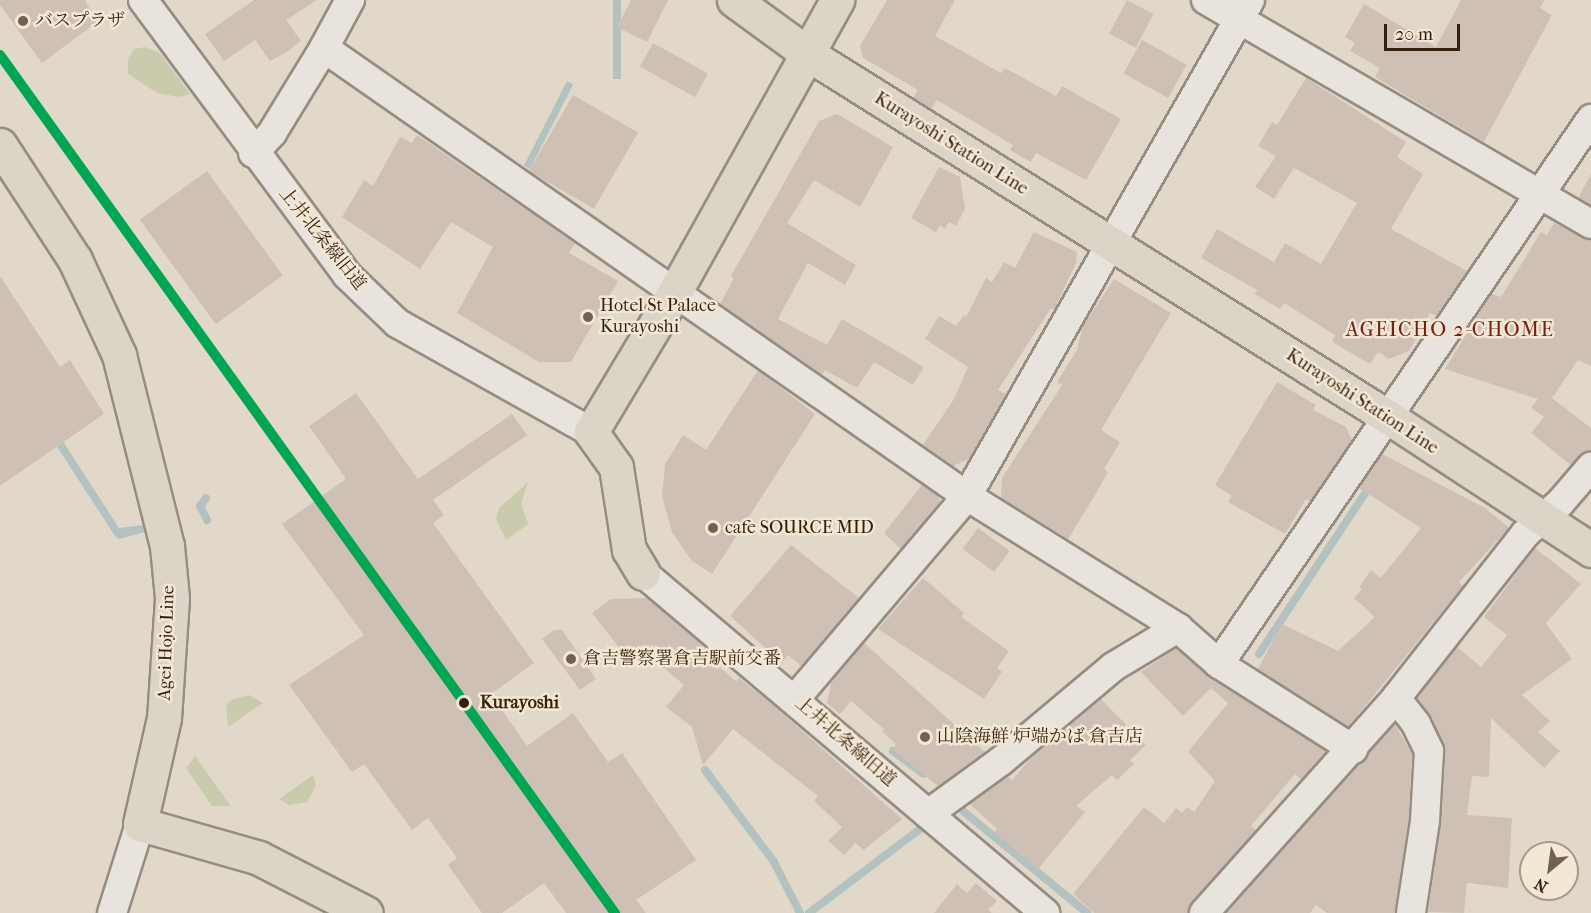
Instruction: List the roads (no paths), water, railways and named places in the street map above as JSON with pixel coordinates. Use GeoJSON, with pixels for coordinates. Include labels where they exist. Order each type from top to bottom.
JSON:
{"type":"FeatureCollection","features":[{"type":"Feature","properties":{"kind":"main road","name":"Kurayoshi Station Line"},"geometry":{"type":"LineString","coordinates":[[734,0],[808,54],[1388,417],[1591,550]]}},
{"type":"Feature","properties":{"kind":"main road"},"geometry":{"type":"LineString","coordinates":[[643,573],[629,550],[616,467],[591,432],[674,295],[837,0]]}},
{"type":"Feature","properties":{"kind":"main road","name":"Agei Hojo Line"},"geometry":{"type":"LineString","coordinates":[[0,145],[75,260],[119,355],[167,546],[172,597],[164,718],[140,824]]}},
{"type":"Feature","properties":{"kind":"main road"},"geometry":{"type":"LineString","coordinates":[[140,824],[259,858],[366,913]]}},
{"type":"Feature","properties":{"kind":"street","name":"上井北条線旧道"},"geometry":{"type":"LineString","coordinates":[[144,0],[254,153],[347,275],[397,323],[591,432]]}},
{"type":"Feature","properties":{"kind":"street"},"geometry":{"type":"LineString","coordinates":[[254,153],[272,133],[324,48],[350,0]]}},
{"type":"Feature","properties":{"kind":"street"},"geometry":{"type":"LineString","coordinates":[[1206,0],[1244,10],[1591,224]]}},
{"type":"Feature","properties":{"kind":"street"},"geometry":{"type":"LineString","coordinates":[[795,699],[967,496],[1244,10]]}},
{"type":"Feature","properties":{"kind":"street"},"geometry":{"type":"LineString","coordinates":[[324,48],[674,295],[967,496],[1178,628],[1219,664],[1353,749]]}},
{"type":"Feature","properties":{"kind":"street"},"geometry":{"type":"LineString","coordinates":[[1219,664],[1543,193],[1591,119]]}},
{"type":"Feature","properties":{"kind":"street"},"geometry":{"type":"LineString","coordinates":[[1204,913],[1353,749],[1540,518],[1560,502],[1591,467]]}},
{"type":"Feature","properties":{"kind":"street","name":"上井北条線旧道"},"geometry":{"type":"LineString","coordinates":[[643,573],[795,699],[1045,913]]}},
{"type":"Feature","properties":{"kind":"street"},"geometry":{"type":"LineString","coordinates":[[928,814],[1001,761],[1113,667],[1178,628]]}},
{"type":"Feature","properties":{"kind":"street"},"geometry":{"type":"LineString","coordinates":[[1396,698],[1416,724],[1429,751],[1425,821],[1411,913]]}},
{"type":"Feature","properties":{"kind":"street"},"geometry":{"type":"LineString","coordinates":[[112,913],[140,824]]}},
{"type":"Feature","properties":{"kind":"waterway"},"geometry":{"type":"LineString","coordinates":[[1259,654],[1371,484]]}},
{"type":"Feature","properties":{"kind":"waterway"},"geometry":{"type":"LineString","coordinates":[[206,498],[200,506],[207,520]]}},
{"type":"Feature","properties":{"kind":"waterway"},"geometry":{"type":"LineString","coordinates":[[893,751],[923,774]]}},
{"type":"Feature","properties":{"kind":"waterway"},"geometry":{"type":"LineString","coordinates":[[705,770],[774,862],[800,913]]}},
{"type":"Feature","properties":{"kind":"waterway"},"geometry":{"type":"LineString","coordinates":[[963,811],[1087,913]]}},
{"type":"Feature","properties":{"kind":"waterway"},"geometry":{"type":"LineString","coordinates":[[809,913],[924,826]]}},
{"type":"Feature","properties":{"kind":"place","name":"バスプラザ"},"geometry":{"type":"Point","coordinates":[23,21]}},
{"type":"Feature","properties":{"kind":"place","name":"Hotel St Palace Kurayoshi"},"geometry":{"type":"Point","coordinates":[588,317]}},
{"type":"Feature","properties":{"kind":"place","name":"cafe SOURCE MID"},"geometry":{"type":"Point","coordinates":[713,528]}},
{"type":"Feature","properties":{"kind":"place","name":"倉吉警察署倉吉駅前交番"},"geometry":{"type":"Point","coordinates":[571,659]}},
{"type":"Feature","properties":{"kind":"place","name":"Kurayoshi"},"geometry":{"type":"Point","coordinates":[464,703]}},
{"type":"Feature","properties":{"kind":"place","name":"山陰海鮮 炉端かば 倉吉店"},"geometry":{"type":"Point","coordinates":[925,737]}},
{"type":"Feature","properties":{"kind":"district","name":"AGEICHO 2-CHOME"},"geometry":{"type":"Point","coordinates":[1450,329]}}]}
